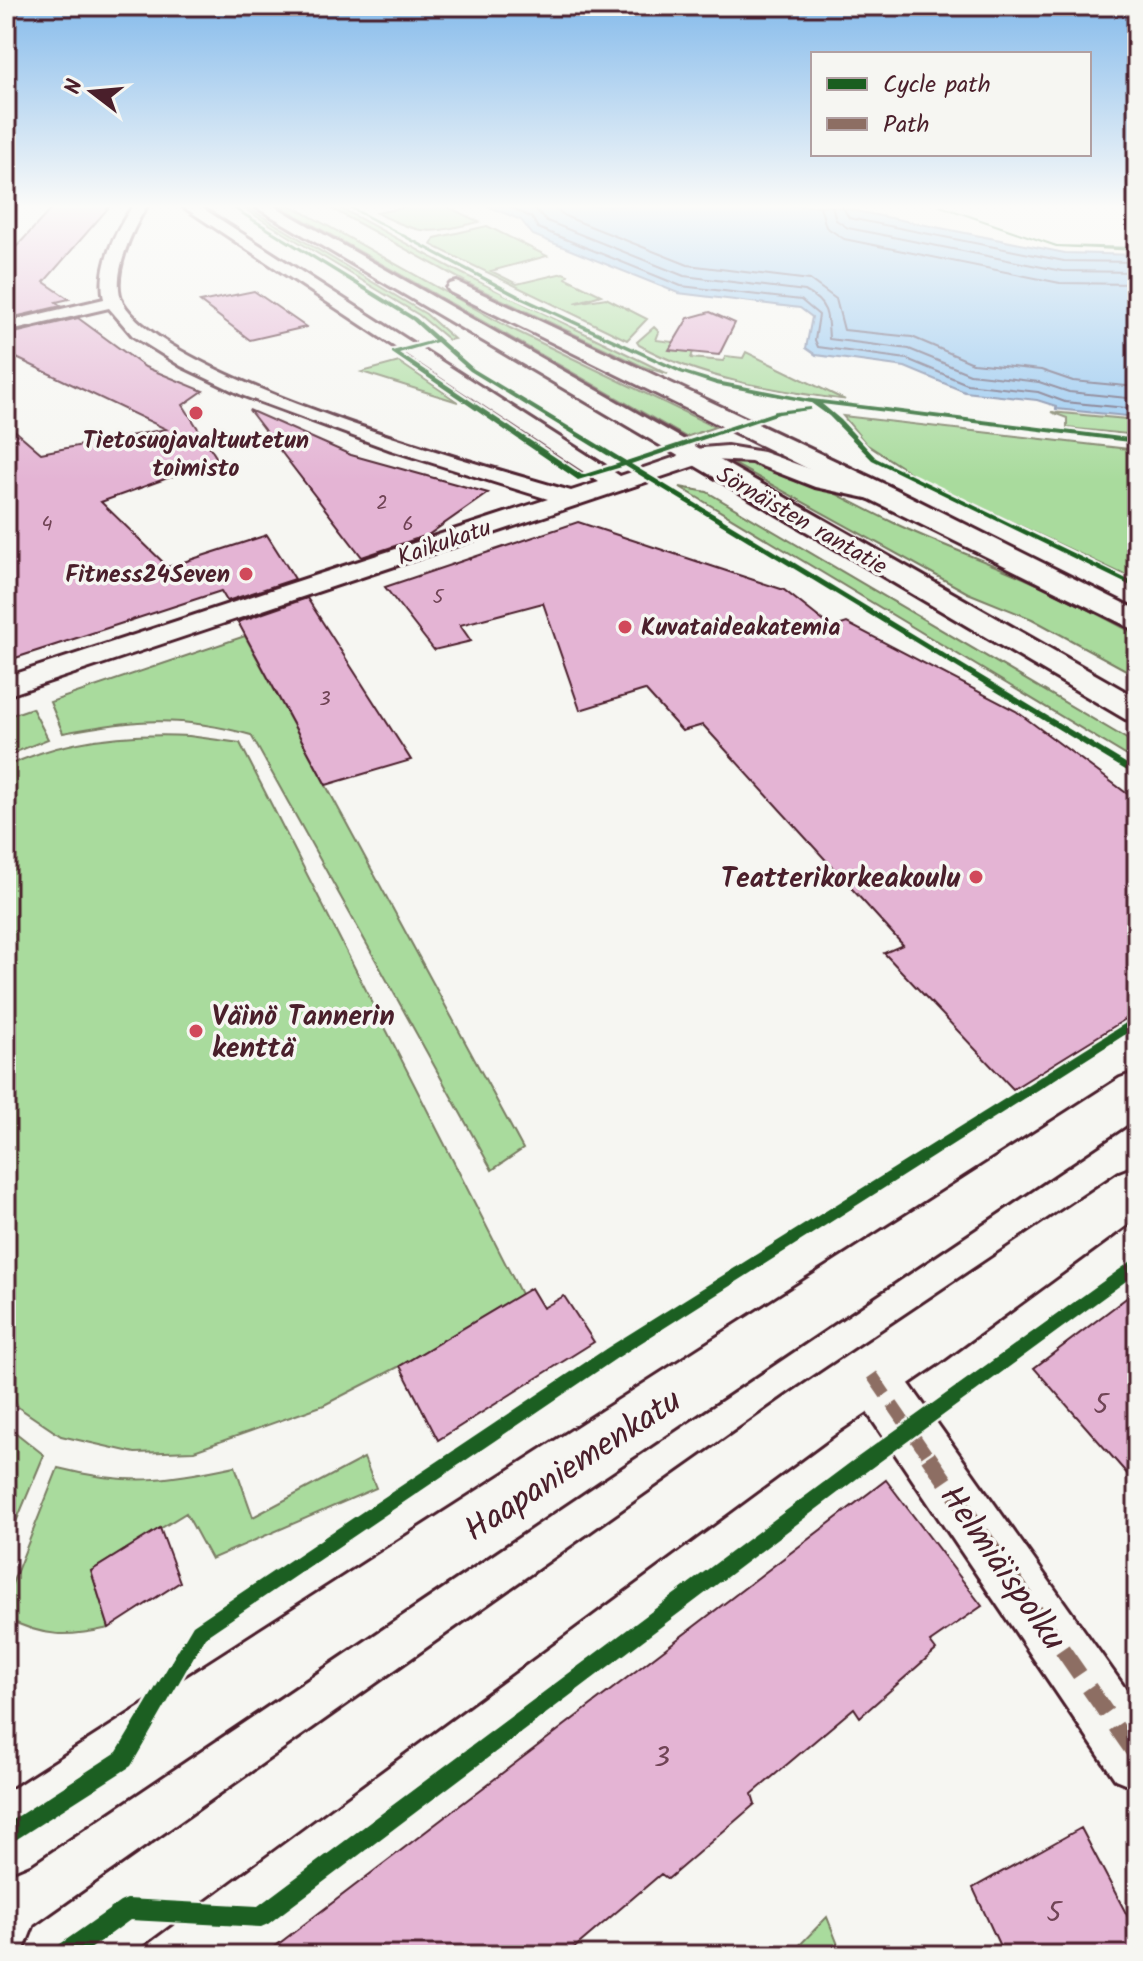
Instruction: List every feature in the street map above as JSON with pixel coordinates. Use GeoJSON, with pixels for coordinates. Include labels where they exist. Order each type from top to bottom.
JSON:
{"type":"FeatureCollection","features":[{"type":"Feature","properties":{"kind":"main road","name":"Sörnäisten rantatie"},"geometry":{"type":"LineString","coordinates":[[418,298],[1137,712]]}},
{"type":"Feature","properties":{"kind":"main road","name":"Sörnäisten rantatie"},"geometry":{"type":"LineString","coordinates":[[474,298],[885,495],[1137,622]]}},
{"type":"Feature","properties":{"kind":"main road","name":"Haapaniemenkatu"},"geometry":{"type":"LineString","coordinates":[[6,1836],[1137,1092]]}},
{"type":"Feature","properties":{"kind":"main road"},"geometry":{"type":"LineString","coordinates":[[64,1955],[814,1413],[1137,1189]]}},
{"type":"Feature","properties":{"kind":"street"},"geometry":{"type":"LineString","coordinates":[[112,298],[113,302],[148,338],[245,389],[383,441],[572,499]]}},
{"type":"Feature","properties":{"kind":"street"},"geometry":{"type":"LineString","coordinates":[[334,298],[617,484]]}},
{"type":"Feature","properties":{"kind":"street"},"geometry":{"type":"LineString","coordinates":[[6,327],[113,302]]}},
{"type":"Feature","properties":{"kind":"street","name":"Kaikukatu"},"geometry":{"type":"LineString","coordinates":[[6,687],[692,458],[722,452],[754,455],[824,482],[885,495]]}},
{"type":"Feature","properties":{"kind":"street","name":"Helmiäispolku"},"geometry":{"type":"LineString","coordinates":[[872,1375],[1137,1757]]}},
{"type":"Feature","properties":{"kind":"green space"},"geometry":{"type":"Polygon","coordinates":[[[390,298],[398,298],[426,314],[454,339],[449,340],[419,315],[390,298]]]}},
{"type":"Feature","properties":{"kind":"green space"},"geometry":{"type":"Polygon","coordinates":[[[441,298],[456,298],[510,328],[715,427],[686,437],[441,298]]]}},
{"type":"Feature","properties":{"kind":"green space"},"geometry":{"type":"Polygon","coordinates":[[[497,298],[511,298],[668,374],[644,367],[497,298]]]}},
{"type":"Feature","properties":{"kind":"green space"},"geometry":{"type":"Polygon","coordinates":[[[539,298],[593,298],[575,303],[606,298],[647,319],[627,340],[539,298]]]}},
{"type":"Feature","properties":{"kind":"green space"},"geometry":{"type":"Polygon","coordinates":[[[654,327],[659,332],[656,340],[673,342],[670,350],[693,352],[691,358],[723,361],[726,356],[743,358],[746,352],[845,400],[739,382],[688,367],[639,345],[637,342],[654,327]]]}},
{"type":"Feature","properties":{"kind":"green space"},"geometry":{"type":"Polygon","coordinates":[[[399,362],[458,402],[362,372],[399,362]]]}},
{"type":"Feature","properties":{"kind":"green space"},"geometry":{"type":"Polygon","coordinates":[[[1051,412],[1137,420],[1137,435],[1067,428],[1067,418],[1051,412]]]}},
{"type":"Feature","properties":{"kind":"green space"},"geometry":{"type":"Polygon","coordinates":[[[843,416],[1137,450],[1137,581],[917,477],[866,444],[843,416]]]}},
{"type":"Feature","properties":{"kind":"green space"},"geometry":{"type":"Polygon","coordinates":[[[725,459],[791,474],[1096,613],[1137,635],[1137,676],[1032,619],[968,593],[725,459]]]}},
{"type":"Feature","properties":{"kind":"green space"},"geometry":{"type":"Polygon","coordinates":[[[680,487],[707,492],[1137,745],[1137,762],[680,487]]]}},
{"type":"Feature","properties":{"kind":"green space"},"geometry":{"type":"Polygon","coordinates":[[[245,636],[523,1149],[492,1170],[251,735],[202,724],[157,721],[63,733],[50,702],[245,636]]]}},
{"type":"Feature","properties":{"kind":"green space"},"geometry":{"type":"Polygon","coordinates":[[[32,708],[48,739],[6,756],[6,717],[32,708]]]}},
{"type":"Feature","properties":{"kind":"green space","name":"Väinö Tannerin kenttä"},"geometry":{"type":"Polygon","coordinates":[[[189,736],[240,743],[521,1294],[400,1366],[324,1405],[194,1451],[135,1453],[61,1436],[18,1407],[6,1379],[6,767],[50,750],[95,740],[189,736]]]}},
{"type":"Feature","properties":{"kind":"green space"},"geometry":{"type":"Polygon","coordinates":[[[6,1425],[44,1455],[6,1546],[6,1425]]]}},
{"type":"Feature","properties":{"kind":"green space"},"geometry":{"type":"Polygon","coordinates":[[[364,1458],[376,1488],[211,1559],[186,1513],[91,1571],[109,1628],[57,1634],[32,1629],[6,1618],[6,1599],[58,1468],[105,1477],[147,1479],[235,1466],[253,1517],[364,1458]]]}},
{"type":"Feature","properties":{"kind":"green space"},"geometry":{"type":"Polygon","coordinates":[[[827,1917],[842,1955],[790,1955],[827,1917]]]}},
{"type":"Feature","properties":{"kind":"water"},"geometry":{"type":"Polygon","coordinates":[[[715,298],[1137,298],[1137,417],[1056,409],[1056,406],[1037,400],[965,392],[905,367],[816,355],[806,348],[812,317],[800,308],[715,298]]]}},
{"type":"Feature","properties":{"kind":"building"},"geometry":{"type":"Polygon","coordinates":[[[6,298],[69,299],[56,302],[61,306],[6,319],[6,298]]]}},
{"type":"Feature","properties":{"kind":"building"},"geometry":{"type":"Polygon","coordinates":[[[222,298],[263,298],[306,327],[250,340],[200,302],[222,298]]]}},
{"type":"Feature","properties":{"kind":"building"},"geometry":{"type":"Polygon","coordinates":[[[710,312],[735,323],[719,355],[669,350],[688,318],[710,312]]]}},
{"type":"Feature","properties":{"kind":"building"},"geometry":{"type":"Polygon","coordinates":[[[78,318],[145,367],[203,391],[183,405],[218,460],[101,502],[168,567],[267,535],[295,579],[227,601],[221,591],[6,661],[6,423],[41,453],[166,429],[6,353],[6,335],[78,318]]]}},
{"type":"Feature","properties":{"kind":"building"},"geometry":{"type":"Polygon","coordinates":[[[249,410],[351,455],[488,493],[428,535],[362,557],[249,410]]]}},
{"type":"Feature","properties":{"kind":"building","name":"Teatterikorkeakoulu"},"geometry":{"type":"Polygon","coordinates":[[[578,522],[784,590],[832,628],[847,623],[1016,711],[1137,801],[1137,1012],[1013,1089],[884,953],[903,945],[703,725],[682,731],[645,690],[580,710],[543,603],[460,625],[471,641],[434,650],[385,587],[578,522]]]}},
{"type":"Feature","properties":{"kind":"building"},"geometry":{"type":"Polygon","coordinates":[[[307,598],[411,760],[326,785],[238,622],[307,598]]]}},
{"type":"Feature","properties":{"kind":"building"},"geometry":{"type":"Polygon","coordinates":[[[531,1288],[543,1308],[564,1296],[594,1342],[438,1440],[400,1366],[531,1288]]]}},
{"type":"Feature","properties":{"kind":"building"},"geometry":{"type":"Polygon","coordinates":[[[1137,1290],[1137,1485],[1034,1368],[1137,1290]]]}},
{"type":"Feature","properties":{"kind":"building"},"geometry":{"type":"Polygon","coordinates":[[[886,1480],[982,1606],[930,1642],[936,1650],[860,1717],[854,1708],[752,1794],[755,1804],[668,1879],[661,1874],[566,1955],[264,1955],[886,1480]]]}},
{"type":"Feature","properties":{"kind":"building"},"geometry":{"type":"Polygon","coordinates":[[[160,1528],[180,1582],[109,1628],[91,1571],[160,1528]]]}},
{"type":"Feature","properties":{"kind":"building"},"geometry":{"type":"Polygon","coordinates":[[[1081,1828],[1137,1934],[1137,1955],[1004,1955],[973,1888],[1081,1828]]]}},
{"type":"Feature","properties":{"kind":"marked path"},"geometry":{"type":"LineString","coordinates":[[872,1375],[1137,1757]]}},
{"type":"Feature","properties":{"kind":"cycle path"},"geometry":{"type":"LineString","coordinates":[[379,298],[414,319],[472,370],[1137,774]]}},
{"type":"Feature","properties":{"kind":"cycle path"},"geometry":{"type":"LineString","coordinates":[[520,298],[682,372],[716,383],[804,400],[1137,441]]}},
{"type":"Feature","properties":{"kind":"cycle path"},"geometry":{"type":"LineString","coordinates":[[439,340],[394,352],[581,478],[778,412],[809,408]]}},
{"type":"Feature","properties":{"kind":"cycle path"},"geometry":{"type":"LineString","coordinates":[[814,402],[831,414],[874,459],[1137,587]]}},
{"type":"Feature","properties":{"kind":"cycle path"},"geometry":{"type":"LineString","coordinates":[[6,1836],[124,1759],[199,1631],[612,1353],[1137,1021]]}},
{"type":"Feature","properties":{"kind":"cycle path"},"geometry":{"type":"LineString","coordinates":[[64,1955],[127,1909],[261,1917],[857,1468],[1137,1264]]}},
{"type":"Feature","properties":{"kind":"place","name":"Tietosuojavaltuutetun toimisto"},"geometry":{"type":"Point","coordinates":[196,413]}},
{"type":"Feature","properties":{"kind":"place","name":"Fitness24Seven"},"geometry":{"type":"Point","coordinates":[246,574]}},
{"type":"Feature","properties":{"kind":"place","name":"Kuvataideakatemia"},"geometry":{"type":"Point","coordinates":[625,627]}},
{"type":"Feature","properties":{"kind":"place","name":"Teatterikorkeakoulu"},"geometry":{"type":"Point","coordinates":[976,877]}},
{"type":"Feature","properties":{"kind":"place","name":"Väinö Tannerin kenttä"},"geometry":{"type":"Point","coordinates":[196,1031]}}]}
